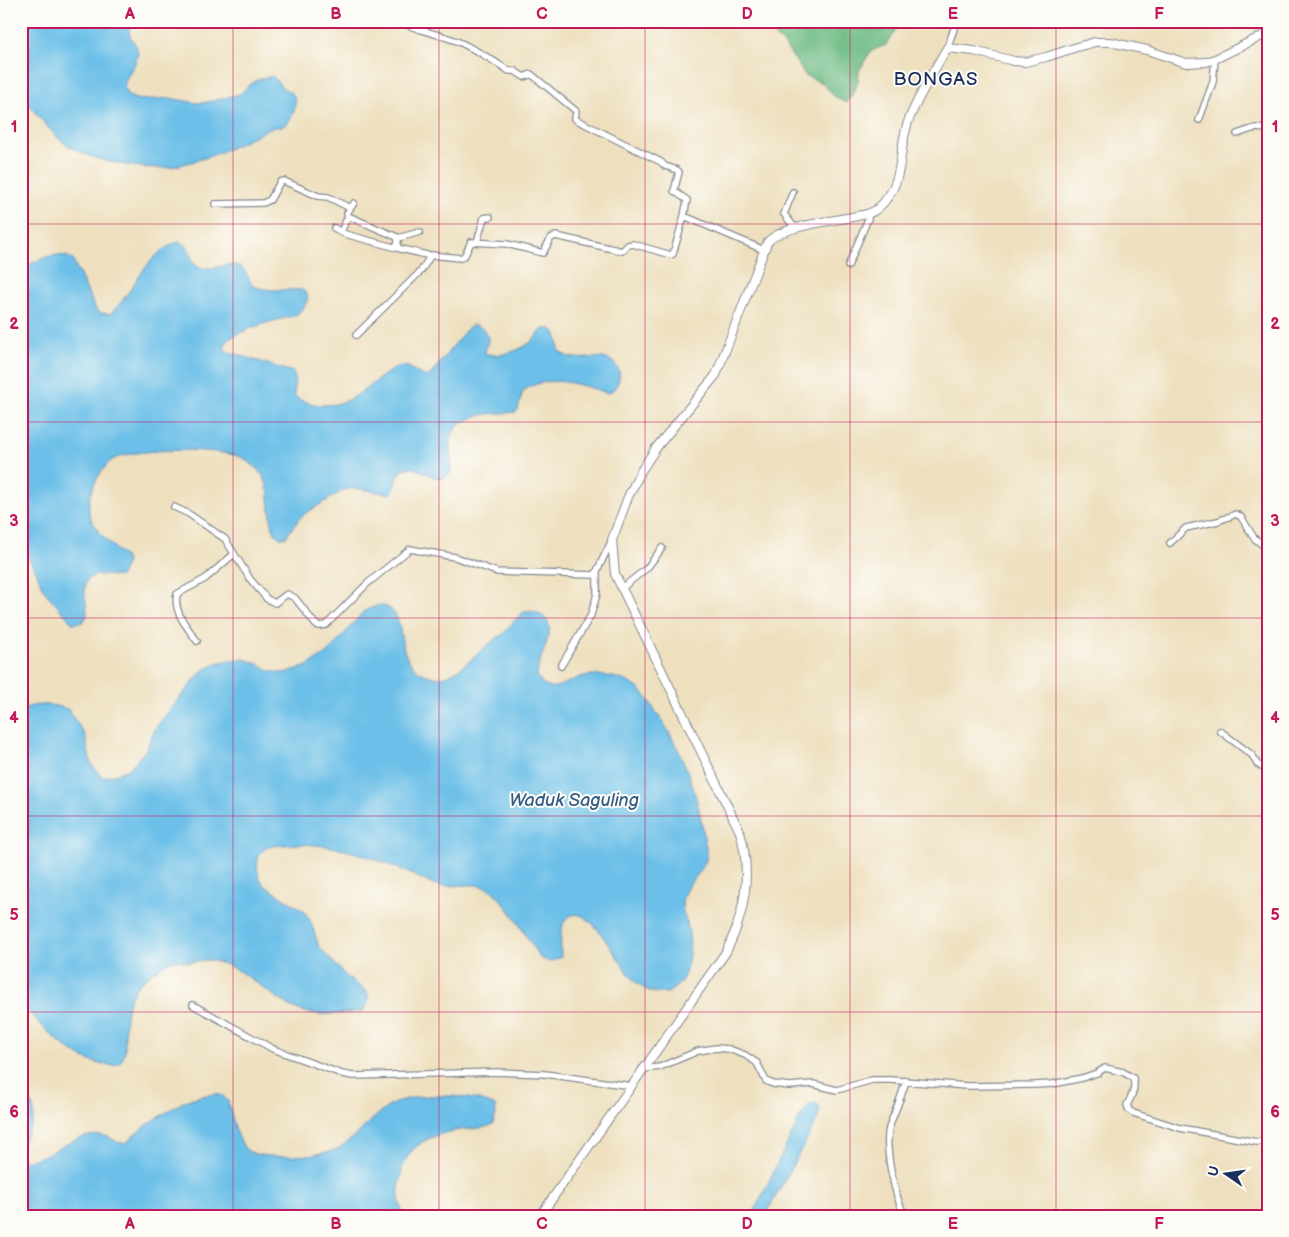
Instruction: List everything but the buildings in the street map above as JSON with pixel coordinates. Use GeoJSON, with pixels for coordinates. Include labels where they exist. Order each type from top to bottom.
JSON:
{"type":"FeatureCollection","features":[{"type":"Feature","properties":{"kind":"main road"},"geometry":{"type":"LineString","coordinates":[[540,1216],[726,952],[739,920],[747,889],[746,861],[740,832],[615,574],[612,540],[628,497],[650,456],[674,423],[713,380],[718,371],[770,238],[795,228],[868,214],[881,205],[894,189],[899,173],[903,140],[908,122],[947,48],[974,51],[1008,60],[1025,62],[1095,42],[1110,42],[1147,50],[1186,63],[1215,59],[1268,33]]}},
{"type":"Feature","properties":{"kind":"street"},"geometry":{"type":"LineString","coordinates":[[334,228],[341,232],[397,248],[431,256],[437,254],[450,258],[460,258],[465,255],[470,242],[507,244],[543,253],[551,238],[556,236],[622,251],[628,245],[633,244],[673,254],[687,200],[674,191],[677,170],[665,166],[575,119],[576,111],[531,74],[524,77],[515,71],[509,71],[474,49],[398,21]]}},
{"type":"Feature","properties":{"kind":"street"},"geometry":{"type":"LineString","coordinates":[[947,48],[957,21]]}},
{"type":"Feature","properties":{"kind":"street"},"geometry":{"type":"LineString","coordinates":[[1199,120],[1213,82],[1215,59]]}},
{"type":"Feature","properties":{"kind":"street"},"geometry":{"type":"LineString","coordinates":[[1237,134],[1254,128],[1268,129]]}},
{"type":"Feature","properties":{"kind":"street"},"geometry":{"type":"LineString","coordinates":[[215,204],[263,203],[270,200],[282,181],[318,196],[328,197],[352,205],[347,213],[348,216],[341,232]]}},
{"type":"Feature","properties":{"kind":"street"},"geometry":{"type":"LineString","coordinates":[[793,192],[784,214],[795,228]]}},
{"type":"Feature","properties":{"kind":"street"},"geometry":{"type":"LineString","coordinates":[[848,266],[868,220],[868,214]]}},
{"type":"Feature","properties":{"kind":"street"},"geometry":{"type":"LineString","coordinates":[[348,216],[398,238],[420,232]]}},
{"type":"Feature","properties":{"kind":"street"},"geometry":{"type":"LineString","coordinates":[[684,216],[764,250]]}},
{"type":"Feature","properties":{"kind":"street"},"geometry":{"type":"LineString","coordinates":[[477,242],[484,218],[490,217]]}},
{"type":"Feature","properties":{"kind":"street"},"geometry":{"type":"LineString","coordinates":[[397,248],[398,238]]}},
{"type":"Feature","properties":{"kind":"street"},"geometry":{"type":"LineString","coordinates":[[356,336],[421,271],[431,256]]}},
{"type":"Feature","properties":{"kind":"street"},"geometry":{"type":"LineString","coordinates":[[174,508],[189,514],[228,542],[250,579],[267,599],[275,603],[287,594],[293,596],[320,626],[326,625],[368,583],[410,549],[455,556],[497,572],[597,574]]}},
{"type":"Feature","properties":{"kind":"street"},"geometry":{"type":"LineString","coordinates":[[1170,543],[1186,528],[1218,521],[1236,514],[1241,517],[1254,538],[1268,549]]}},
{"type":"Feature","properties":{"kind":"street"},"geometry":{"type":"LineString","coordinates":[[561,666],[591,615],[597,594],[597,574],[612,540]]}},
{"type":"Feature","properties":{"kind":"street"},"geometry":{"type":"LineString","coordinates":[[622,588],[647,568],[662,548]]}},
{"type":"Feature","properties":{"kind":"street"},"geometry":{"type":"LineString","coordinates":[[197,641],[177,611],[177,594],[206,579],[234,554]]}},
{"type":"Feature","properties":{"kind":"street"},"geometry":{"type":"LineString","coordinates":[[1220,731],[1252,755],[1257,764],[1268,771]]}},
{"type":"Feature","properties":{"kind":"street"},"geometry":{"type":"LineString","coordinates":[[193,1005],[278,1051],[342,1074],[353,1076],[497,1072],[545,1074],[632,1086]]}},
{"type":"Feature","properties":{"kind":"street"},"geometry":{"type":"LineString","coordinates":[[642,1070],[660,1067],[698,1051],[716,1048],[730,1049],[757,1062],[766,1081],[773,1084],[789,1086],[813,1084],[837,1090],[872,1080],[906,1080],[967,1086],[1053,1084],[1097,1073],[1108,1068],[1123,1072],[1133,1078],[1134,1090],[1127,1105],[1129,1110],[1133,1112],[1180,1128],[1257,1142],[1268,1141]]}},
{"type":"Feature","properties":{"kind":"street"},"geometry":{"type":"LineString","coordinates":[[905,1216],[894,1190],[888,1144],[889,1130],[906,1080]]}},
{"type":"Feature","properties":{"kind":"green space"},"geometry":{"type":"Polygon","coordinates":[[[752,21],[902,21],[886,45],[871,51],[859,71],[858,82],[853,94],[846,103],[834,96],[823,83],[806,76],[783,43],[752,21]]]}},
{"type":"Feature","properties":{"kind":"water"},"geometry":{"type":"Polygon","coordinates":[[[21,21],[134,21],[129,31],[138,53],[137,59],[126,79],[125,91],[130,96],[139,100],[170,98],[197,103],[208,102],[240,94],[257,80],[272,76],[282,87],[293,94],[295,103],[293,113],[290,120],[280,127],[268,129],[219,153],[174,167],[143,167],[119,164],[86,155],[60,140],[21,98],[21,21]]]}},
{"type":"Feature","properties":{"kind":"water"},"geometry":{"type":"Polygon","coordinates":[[[178,242],[187,247],[193,262],[199,267],[239,266],[253,286],[269,290],[301,290],[305,292],[307,295],[306,302],[302,310],[296,315],[245,331],[228,341],[224,347],[226,351],[293,372],[295,378],[294,395],[306,402],[326,405],[346,401],[392,370],[403,366],[409,367],[427,377],[472,325],[481,328],[487,335],[488,341],[485,353],[495,355],[524,347],[543,329],[553,330],[561,353],[574,358],[603,358],[613,362],[618,369],[618,382],[614,389],[607,393],[586,386],[564,382],[542,382],[532,386],[523,391],[516,412],[478,416],[464,422],[455,430],[451,438],[450,448],[451,471],[447,476],[442,478],[436,477],[418,469],[406,468],[399,474],[390,494],[354,488],[344,490],[306,513],[299,519],[286,537],[280,538],[273,527],[267,485],[264,478],[245,459],[218,452],[177,450],[121,456],[106,466],[94,484],[89,512],[92,522],[99,532],[127,562],[121,576],[101,575],[88,579],[85,584],[87,616],[83,622],[72,623],[45,592],[35,569],[21,547],[21,270],[47,257],[61,255],[67,257],[73,260],[95,308],[100,313],[110,314],[148,264],[167,247],[178,242]]]}},
{"type":"Feature","properties":{"kind":"water","name":"Waduk Saguling"},"geometry":{"type":"Polygon","coordinates":[[[379,605],[390,609],[396,616],[404,650],[409,661],[418,671],[433,677],[441,677],[456,671],[503,634],[521,614],[529,611],[541,615],[549,625],[548,637],[539,664],[537,677],[545,685],[556,687],[584,676],[604,676],[633,684],[645,696],[673,739],[692,783],[706,849],[704,866],[685,891],[683,897],[682,906],[688,928],[690,948],[688,962],[681,982],[668,993],[646,990],[624,968],[598,930],[580,915],[572,915],[564,922],[561,933],[561,957],[550,962],[540,958],[502,901],[483,886],[437,885],[360,854],[330,847],[300,844],[277,846],[267,848],[261,852],[257,868],[260,878],[264,885],[304,911],[311,922],[319,947],[347,977],[367,992],[369,997],[368,1003],[363,1011],[327,1014],[309,1013],[292,1007],[229,966],[206,960],[191,962],[176,960],[167,963],[144,979],[137,986],[129,1000],[125,1027],[125,1052],[119,1063],[106,1065],[93,1062],[70,1050],[49,1033],[21,1004],[21,709],[45,705],[68,709],[85,735],[91,764],[102,777],[114,775],[129,769],[145,751],[156,727],[202,671],[217,663],[244,659],[259,664],[270,671],[283,673],[305,667],[328,653],[364,611],[379,605]]]}},
{"type":"Feature","properties":{"kind":"water"},"geometry":{"type":"Polygon","coordinates":[[[21,1086],[32,1103],[34,1116],[21,1147],[21,1086]]]}},
{"type":"Feature","properties":{"kind":"water"},"geometry":{"type":"Polygon","coordinates":[[[216,1094],[223,1096],[228,1101],[235,1128],[247,1150],[264,1155],[278,1156],[307,1155],[339,1148],[387,1108],[405,1099],[445,1096],[474,1099],[495,1106],[496,1114],[493,1124],[489,1126],[439,1134],[414,1149],[404,1165],[399,1186],[399,1201],[405,1216],[21,1216],[21,1160],[45,1155],[88,1136],[106,1136],[119,1143],[127,1143],[145,1127],[185,1101],[200,1096],[216,1094]]]}},
{"type":"Feature","properties":{"kind":"water"},"geometry":{"type":"Polygon","coordinates":[[[816,1103],[820,1107],[814,1126],[765,1216],[752,1216],[800,1117],[810,1104],[816,1103]]]}},
{"type":"Feature","properties":{"kind":"district","name":"BONGAS"},"geometry":{"type":"Point","coordinates":[936,78]}}]}
